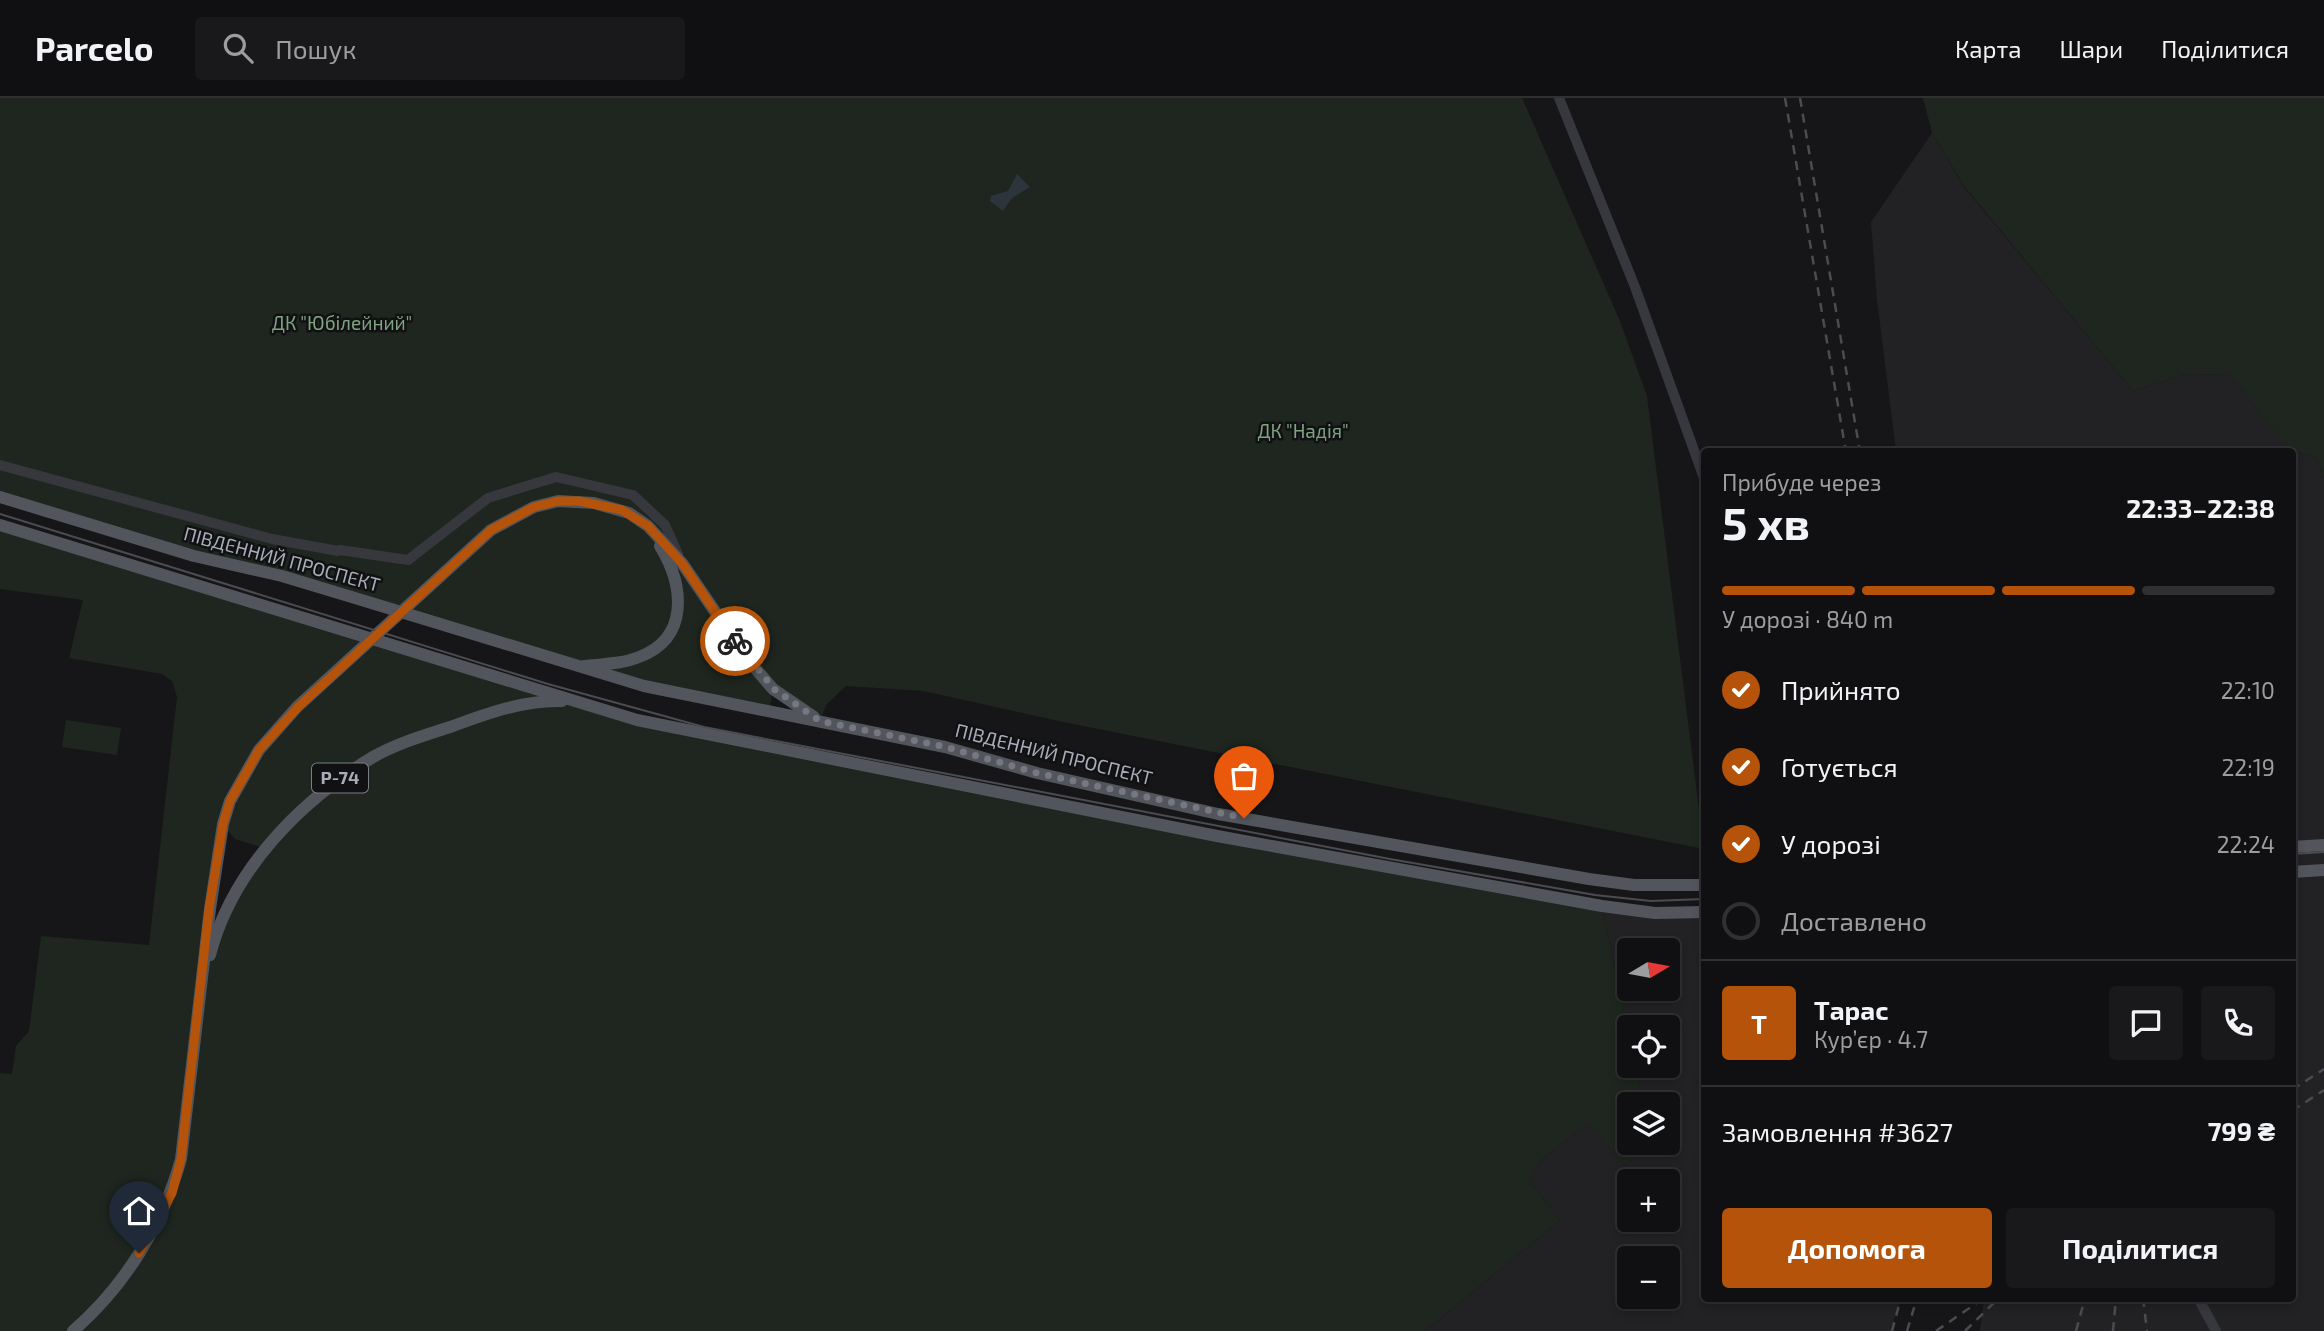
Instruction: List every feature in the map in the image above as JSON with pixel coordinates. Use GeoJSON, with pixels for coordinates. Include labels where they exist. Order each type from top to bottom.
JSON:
{"type":"FeatureCollection","features":[{"type":"Feature","properties":{"kind":"main road","name":"ПІВДЕННИЙ ПРОСПЕКТ"},"geometry":{"type":"LineString","coordinates":[[0,497],[194,556],[343,594],[644,686],[946,747],[1037,773],[1217,814],[1634,886],[1701,886]]}},
{"type":"Feature","properties":{"kind":"main road","name":"Р-74"},"geometry":{"type":"LineString","coordinates":[[73,1331],[125,1274],[153,1232],[172,1193],[181,1159],[203,982],[209,909],[223,824],[230,801],[259,750],[274,731],[491,530],[534,507],[579,501],[622,510],[638,519],[682,563],[748,660],[774,689],[820,721]]}},
{"type":"Feature","properties":{"kind":"main road"},"geometry":{"type":"LineString","coordinates":[[576,667],[642,656],[657,647],[673,628],[680,602],[678,582],[659,545],[638,519]]}},
{"type":"Feature","properties":{"kind":"main road"},"geometry":{"type":"LineString","coordinates":[[0,525],[576,702]]}},
{"type":"Feature","properties":{"kind":"main road","name":"Р-74"},"geometry":{"type":"LineString","coordinates":[[203,982],[215,939],[243,883],[285,827],[324,788],[373,757],[474,718],[528,703],[576,702],[638,720],[1217,836],[1602,906],[1655,913],[1701,912]]}},
{"type":"Feature","properties":{"kind":"main road"},"geometry":{"type":"LineString","coordinates":[[2296,847],[2324,845]]}},
{"type":"Feature","properties":{"kind":"main road"},"geometry":{"type":"LineString","coordinates":[[2296,872],[2324,870]]}},
{"type":"Feature","properties":{"kind":"street"},"geometry":{"type":"LineString","coordinates":[[1559,98],[1635,286],[1701,470]]}},
{"type":"Feature","properties":{"kind":"street"},"geometry":{"type":"LineString","coordinates":[[0,465],[272,539],[408,560],[488,498],[556,477],[633,495],[665,525],[682,563]]}},
{"type":"Feature","properties":{"kind":"street"},"geometry":{"type":"LineString","coordinates":[[2200,1302],[2216,1331]]}},
{"type":"Feature","properties":{"kind":"shaded area"},"geometry":{"type":"Polygon","coordinates":[[[1932,133],[1964,187],[2133,391],[2186,374],[2230,375],[2290,448],[1896,448],[1877,300],[1871,222],[1932,133]]]}},
{"type":"Feature","properties":{"kind":"shaded area"},"geometry":{"type":"Polygon","coordinates":[[[1017,174],[1030,187],[1012,198],[1003,211],[990,201],[991,196],[1008,191],[1017,174]]]}},
{"type":"Feature","properties":{"kind":"shaded area"},"geometry":{"type":"Polygon","coordinates":[[[2296,453],[2315,456],[2324,476],[2324,1331],[1980,1331],[1984,1302],[2296,1302],[2296,453]]]}},
{"type":"Feature","properties":{"kind":"shaded area"},"geometry":{"type":"Polygon","coordinates":[[[1602,906],[1701,912],[1701,1302],[1899,1302],[1891,1331],[1425,1331],[1560,1220],[1529,1181],[1543,1158],[1590,1122],[1625,1165],[1637,1155],[1680,1155],[1680,1092],[1640,1092],[1638,1078],[1680,1078],[1680,1015],[1625,1015],[1622,1001],[1680,1001],[1680,938],[1617,938],[1617,978],[1602,906]]]}},
{"type":"Feature","properties":{"kind":"green space"},"geometry":{"type":"Polygon","coordinates":[[[0,98],[1522,98],[1620,321],[1647,396],[1701,825],[1701,848],[1068,723],[924,691],[846,686],[826,705],[820,721],[773,690],[769,712],[644,686],[0,497],[0,98]]]}},
{"type":"Feature","properties":{"kind":"green space"},"geometry":{"type":"Polygon","coordinates":[[[1923,98],[2324,98],[2324,476],[2315,456],[2296,452],[2296,448],[2289,448],[2230,375],[2186,374],[2133,391],[1964,186],[1932,133],[1923,98]]]}},
{"type":"Feature","properties":{"kind":"green space"},"geometry":{"type":"Polygon","coordinates":[[[0,524],[638,720],[1602,906],[1617,978],[1617,1001],[1622,1001],[1625,1015],[1617,1015],[1617,1078],[1638,1078],[1640,1092],[1617,1092],[1617,1155],[1637,1155],[1625,1165],[1589,1123],[1543,1158],[1529,1181],[1560,1220],[1425,1331],[0,1331],[0,1073],[12,1074],[16,1046],[29,1031],[41,936],[149,945],[177,697],[172,681],[162,674],[69,658],[83,600],[0,589],[0,524]],[[223,825],[203,977],[228,908],[267,849],[235,839],[223,825]]]}},
{"type":"Feature","properties":{"kind":"green space"},"geometry":{"type":"Polygon","coordinates":[[[66,720],[121,728],[117,755],[62,747],[66,720]]]}},
{"type":"Feature","properties":{"kind":"tram line"},"geometry":{"type":"LineString","coordinates":[[0,514],[548,684],[704,727],[1390,859],[1595,895],[1651,901],[1701,899]]}},
{"type":"Feature","properties":{"kind":"tram line"},"geometry":{"type":"LineString","coordinates":[[2296,854],[2324,852]]}},
{"type":"Feature","properties":{"kind":"railway"},"geometry":{"type":"LineString","coordinates":[[1785,98],[1845,448]]}},
{"type":"Feature","properties":{"kind":"railway"},"geometry":{"type":"LineString","coordinates":[[1800,98],[1859,448]]}},
{"type":"Feature","properties":{"kind":"railway"},"geometry":{"type":"LineString","coordinates":[[2296,1087],[2324,1069]]}},
{"type":"Feature","properties":{"kind":"railway"},"geometry":{"type":"LineString","coordinates":[[2296,1108],[2324,1090]]}},
{"type":"Feature","properties":{"kind":"railway"},"geometry":{"type":"LineString","coordinates":[[1892,1331],[1900,1302]]}},
{"type":"Feature","properties":{"kind":"railway"},"geometry":{"type":"LineString","coordinates":[[1907,1331],[1916,1302]]}},
{"type":"Feature","properties":{"kind":"railway"},"geometry":{"type":"LineString","coordinates":[[1936,1331],[1978,1302]]}},
{"type":"Feature","properties":{"kind":"railway"},"geometry":{"type":"LineString","coordinates":[[1965,1331],[1995,1302]]}},
{"type":"Feature","properties":{"kind":"railway"},"geometry":{"type":"LineString","coordinates":[[2076,1331],[2084,1302]]}},
{"type":"Feature","properties":{"kind":"railway"},"geometry":{"type":"LineString","coordinates":[[2113,1331],[2116,1302]]}},
{"type":"Feature","properties":{"kind":"railway"},"geometry":{"type":"LineString","coordinates":[[2143,1302],[2147,1331]]}},
{"type":"Feature","properties":{"kind":"way so far"},"geometry":{"type":"LineString","coordinates":[[735,641],[774,689],[820,721],[946,747],[1037,773],[1244,818]]}},
{"type":"Feature","properties":{"kind":"route"},"geometry":{"type":"LineString","coordinates":[[139,1253],[153,1232],[172,1193],[181,1159],[203,982],[209,909],[223,824],[230,801],[244,775],[274,731],[491,530],[534,507],[558,501],[594,503],[622,510],[648,526],[682,563],[735,641]]}},
{"type":"Feature","properties":{"kind":"park label","name":"ДК \"Юбілейний\""},"geometry":{"type":"Point","coordinates":[342,323]}},
{"type":"Feature","properties":{"kind":"park label","name":"ДК \"Надія\""},"geometry":{"type":"Point","coordinates":[1303,431]}}]}
